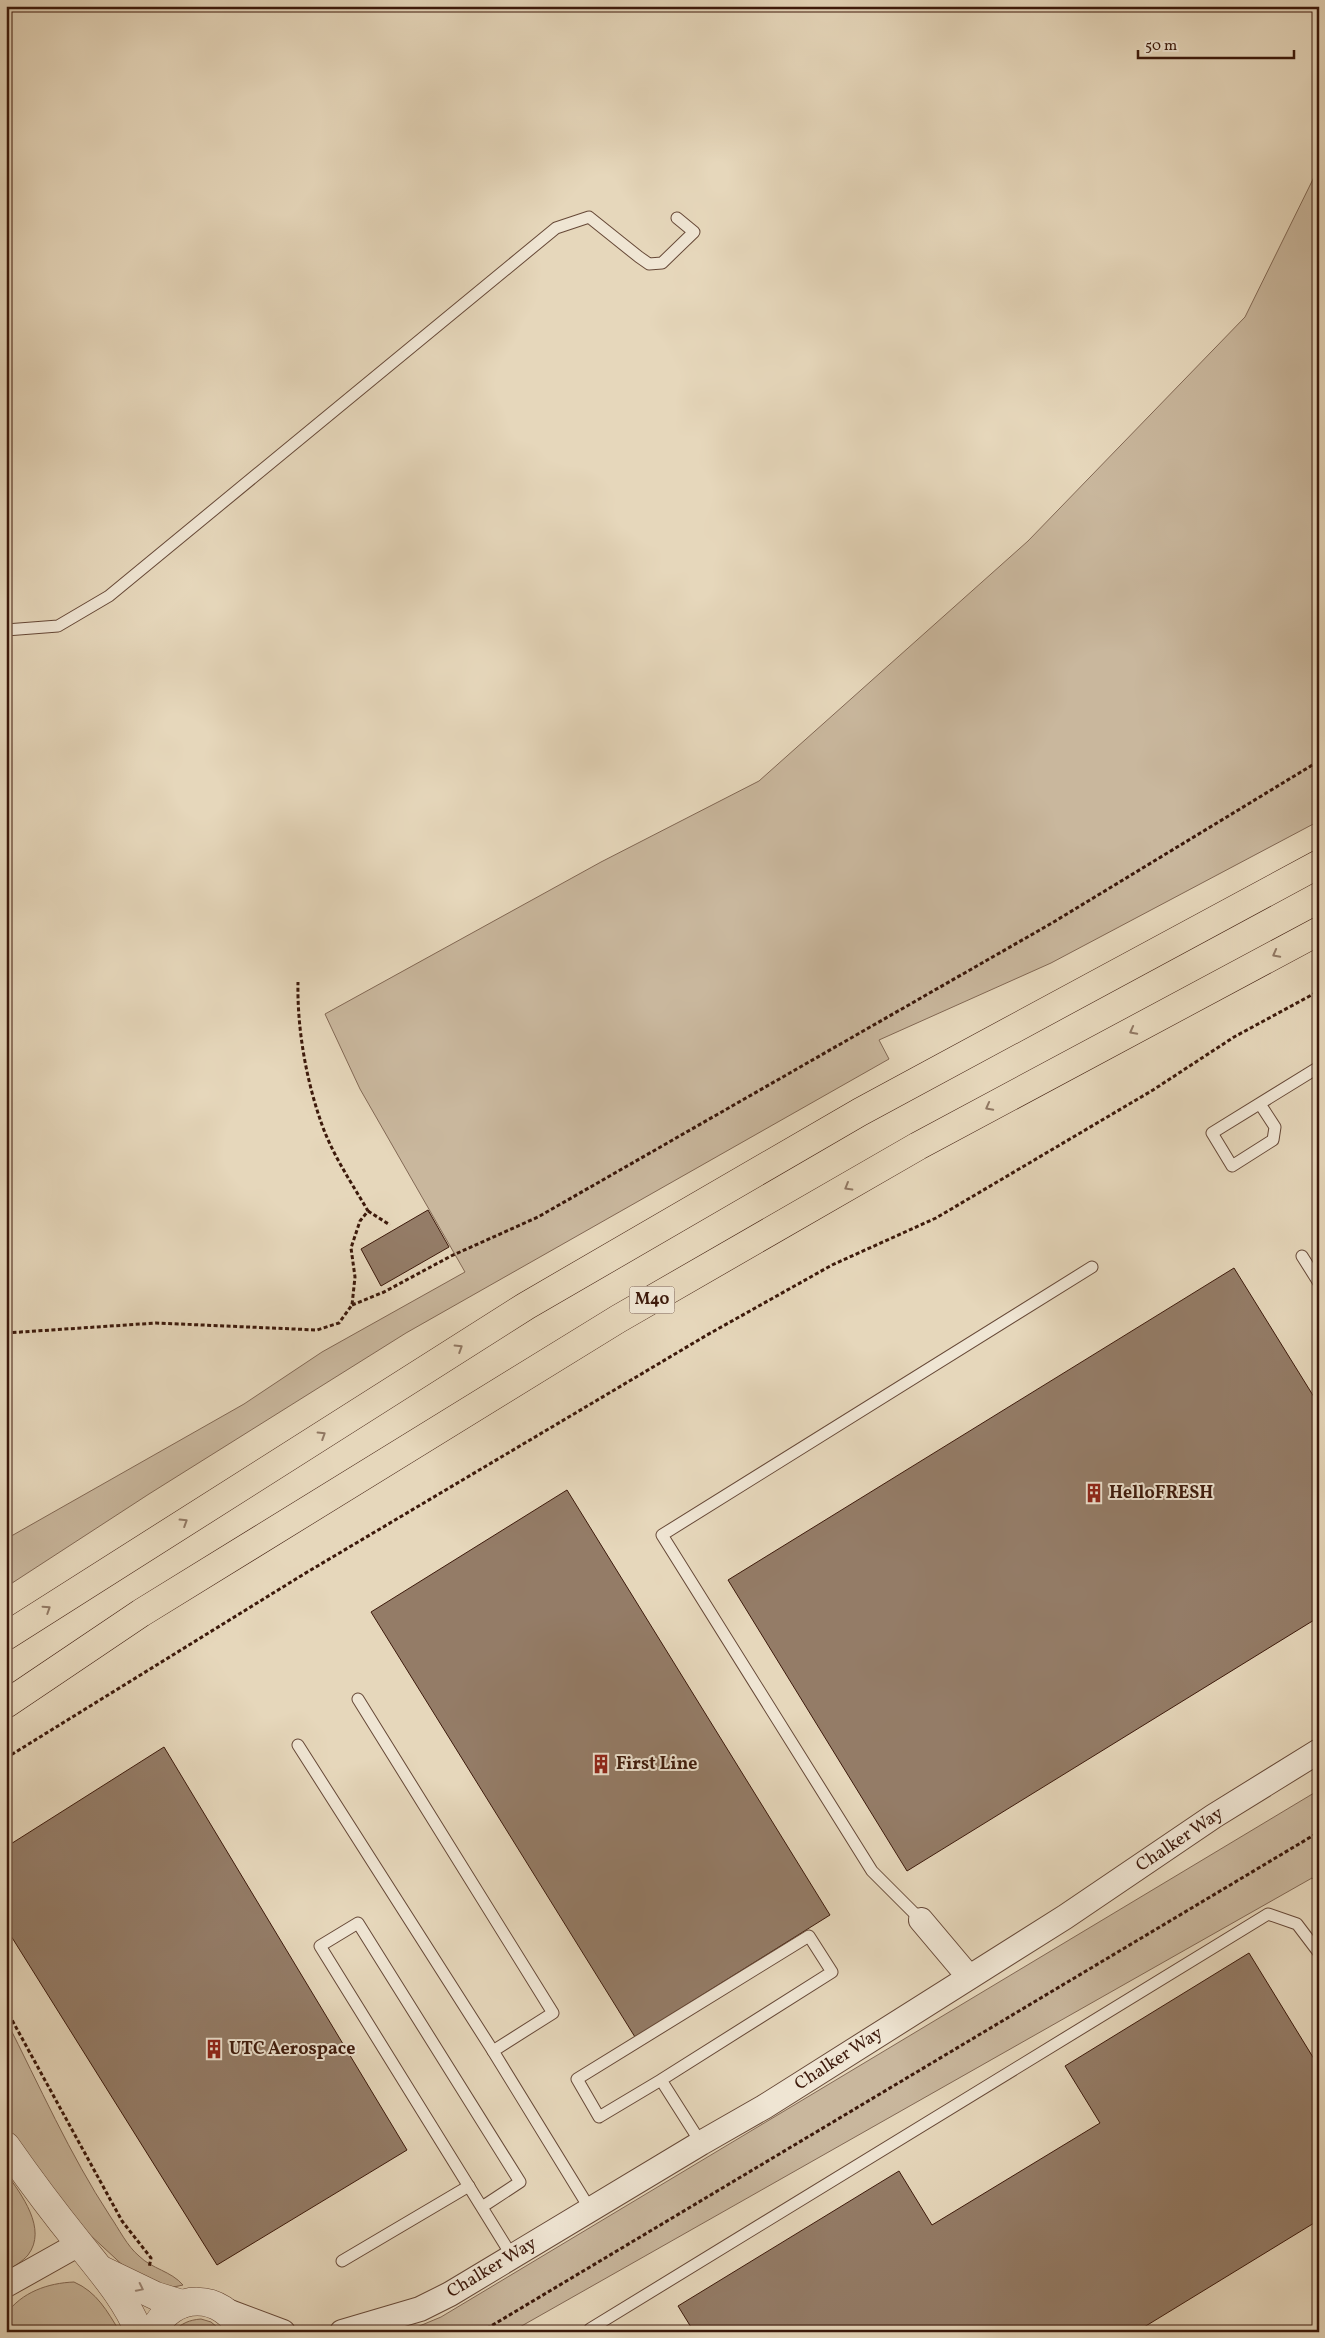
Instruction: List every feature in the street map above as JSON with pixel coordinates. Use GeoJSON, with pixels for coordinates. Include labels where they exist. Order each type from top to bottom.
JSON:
{"type":"FeatureCollection","features":[{"type":"Feature","properties":{"kind":"highway"},"geometry":{"type":"LineString","coordinates":[[6,1636],[526,1306],[860,1112],[1319,864]]}},
{"type":"Feature","properties":{"kind":"highway","name":"M40"},"geometry":{"type":"LineString","coordinates":[[6,1704],[141,1613],[618,1319],[918,1146],[1319,931]]}},
{"type":"Feature","properties":{"kind":"street","name":"Chalker Way"},"geometry":{"type":"LineString","coordinates":[[342,2332],[420,2309],[450,2294],[701,2143],[764,2108],[1070,1913],[1214,1816],[1319,1751]]}},
{"type":"Feature","properties":{"kind":"street"},"geometry":{"type":"LineString","coordinates":[[921,1920],[969,1977]]}},
{"type":"Feature","properties":{"kind":"street"},"geometry":{"type":"LineString","coordinates":[[6,2146],[79,2244],[100,2269],[135,2321],[139,2332]]}},
{"type":"Feature","properties":{"kind":"street"},"geometry":{"type":"LineString","coordinates":[[6,2285],[79,2244]]}},
{"type":"Feature","properties":{"kind":"street"},"geometry":{"type":"LineString","coordinates":[[100,2269],[156,2296],[182,2304]]}},
{"type":"Feature","properties":{"kind":"street"},"geometry":{"type":"LineString","coordinates":[[153,2332],[158,2322],[168,2311],[182,2304],[197,2301],[213,2304],[235,2321],[283,2332]]}},
{"type":"Feature","properties":{"kind":"lane"},"geometry":{"type":"LineString","coordinates":[[6,630],[58,626],[109,596],[556,228],[590,217],[649,264],[662,263],[694,232],[677,218]]}},
{"type":"Feature","properties":{"kind":"lane"},"geometry":{"type":"LineString","coordinates":[[1260,1104],[1275,1127],[1273,1140],[1232,1166],[1212,1134],[1319,1067]]}},
{"type":"Feature","properties":{"kind":"lane"},"geometry":{"type":"LineString","coordinates":[[1302,1256],[1319,1283]]}},
{"type":"Feature","properties":{"kind":"lane"},"geometry":{"type":"LineString","coordinates":[[921,1920],[872,1871],[662,1535],[1092,1267]]}},
{"type":"Feature","properties":{"kind":"lane"},"geometry":{"type":"LineString","coordinates":[[358,1699],[553,2013],[493,2051]]}},
{"type":"Feature","properties":{"kind":"lane"},"geometry":{"type":"LineString","coordinates":[[298,1744],[493,2051],[590,2210]]}},
{"type":"Feature","properties":{"kind":"lane"},"geometry":{"type":"LineString","coordinates":[[590,2332],[590,2329],[1268,1914],[1298,1924],[1319,1953]]}},
{"type":"Feature","properties":{"kind":"lane"},"geometry":{"type":"LineString","coordinates":[[482,2207],[520,2182],[358,1923],[320,1946],[512,2256]]}},
{"type":"Feature","properties":{"kind":"lane"},"geometry":{"type":"LineString","coordinates":[[809,1936],[832,1972],[661,2080],[599,2117],[577,2079],[809,1936]]}},
{"type":"Feature","properties":{"kind":"lane"},"geometry":{"type":"LineString","coordinates":[[661,2080],[701,2143]]}},
{"type":"Feature","properties":{"kind":"lane"},"geometry":{"type":"LineString","coordinates":[[342,2261],[468,2186]]}},
{"type":"Feature","properties":{"kind":"path"},"geometry":{"type":"LineString","coordinates":[[352,1305],[384,1292],[451,1256],[538,1217],[1044,928],[1319,761]]}},
{"type":"Feature","properties":{"kind":"path"},"geometry":{"type":"LineString","coordinates":[[298,982],[297,1003],[308,1080],[321,1124],[368,1211],[390,1225]]}},
{"type":"Feature","properties":{"kind":"path"},"geometry":{"type":"LineString","coordinates":[[6,1758],[296,1579],[707,1335],[832,1265],[936,1218],[1153,1090],[1234,1037],[1319,991]]}},
{"type":"Feature","properties":{"kind":"path"},"geometry":{"type":"LineString","coordinates":[[6,1333],[156,1322],[317,1330],[339,1324],[352,1305],[355,1277],[351,1248],[360,1221],[368,1211]]}},
{"type":"Feature","properties":{"kind":"path"},"geometry":{"type":"LineString","coordinates":[[482,2332],[1319,1832]]}},
{"type":"Feature","properties":{"kind":"path"},"geometry":{"type":"LineString","coordinates":[[6,2009],[122,2221],[151,2258],[144,2290]]}},
{"type":"Feature","properties":{"kind":"shaded area"},"geometry":{"type":"Polygon","coordinates":[[[1319,167],[1319,821],[1051,963],[879,1040],[889,1059],[406,1333],[149,1494],[6,1587],[6,1539],[244,1404],[322,1352],[465,1272],[360,1089],[325,1014],[601,862],[759,781],[1028,541],[1245,317],[1319,167]]]}},
{"type":"Feature","properties":{"kind":"shaded area"},"geometry":{"type":"Polygon","coordinates":[[[1319,1790],[1319,1885],[1312,1878],[511,2332],[405,2332],[441,2317],[1319,1790]]]}},
{"type":"Feature","properties":{"kind":"shaded area"},"geometry":{"type":"Polygon","coordinates":[[[6,2020],[55,2120],[95,2193],[123,2237],[144,2260],[173,2276],[183,2285],[169,2288],[129,2271],[89,2234],[55,2195],[16,2142],[6,2127],[6,2020]]]}},
{"type":"Feature","properties":{"kind":"shaded area"},"geometry":{"type":"Polygon","coordinates":[[[6,2173],[25,2201],[34,2223],[35,2234],[33,2245],[28,2255],[6,2272],[6,2173]]]}},
{"type":"Feature","properties":{"kind":"shaded area"},"geometry":{"type":"Polygon","coordinates":[[[74,2282],[95,2297],[120,2332],[6,2332],[6,2314],[12,2306],[28,2294],[55,2284],[74,2282]]]}},
{"type":"Feature","properties":{"kind":"shaded area"},"geometry":{"type":"Polygon","coordinates":[[[201,2319],[211,2322],[223,2332],[173,2332],[179,2326],[201,2319]]]}},
{"type":"Feature","properties":{"kind":"building"},"geometry":{"type":"Polygon","coordinates":[[[428,1210],[449,1247],[381,1286],[361,1249],[428,1210]]]}},
{"type":"Feature","properties":{"kind":"building","name":"HelloFRESH"},"geometry":{"type":"Polygon","coordinates":[[[1234,1268],[1319,1405],[1319,1617],[907,1871],[728,1580],[1234,1268]]]}},
{"type":"Feature","properties":{"kind":"building","name":"First Line"},"geometry":{"type":"Polygon","coordinates":[[[567,1490],[830,1915],[635,2037],[371,1612],[567,1490]]]}},
{"type":"Feature","properties":{"kind":"building","name":"UTC Aerospace"},"geometry":{"type":"Polygon","coordinates":[[[164,1747],[407,2150],[217,2265],[6,1928],[6,1847],[164,1747]]]}},
{"type":"Feature","properties":{"kind":"building"},"geometry":{"type":"Polygon","coordinates":[[[1249,1953],[1319,2067],[1319,2220],[1136,2332],[694,2332],[678,2306],[899,2171],[932,2225],[1100,2123],[1065,2066],[1249,1953]]]}},
{"type":"Feature","properties":{"kind":"place","name":"HelloFRESH"},"geometry":{"type":"Point","coordinates":[1094,1493]}},
{"type":"Feature","properties":{"kind":"place","name":"First Line"},"geometry":{"type":"Point","coordinates":[601,1764]}},
{"type":"Feature","properties":{"kind":"place","name":"UTC Aerospace"},"geometry":{"type":"Point","coordinates":[214,2049]}}]}
